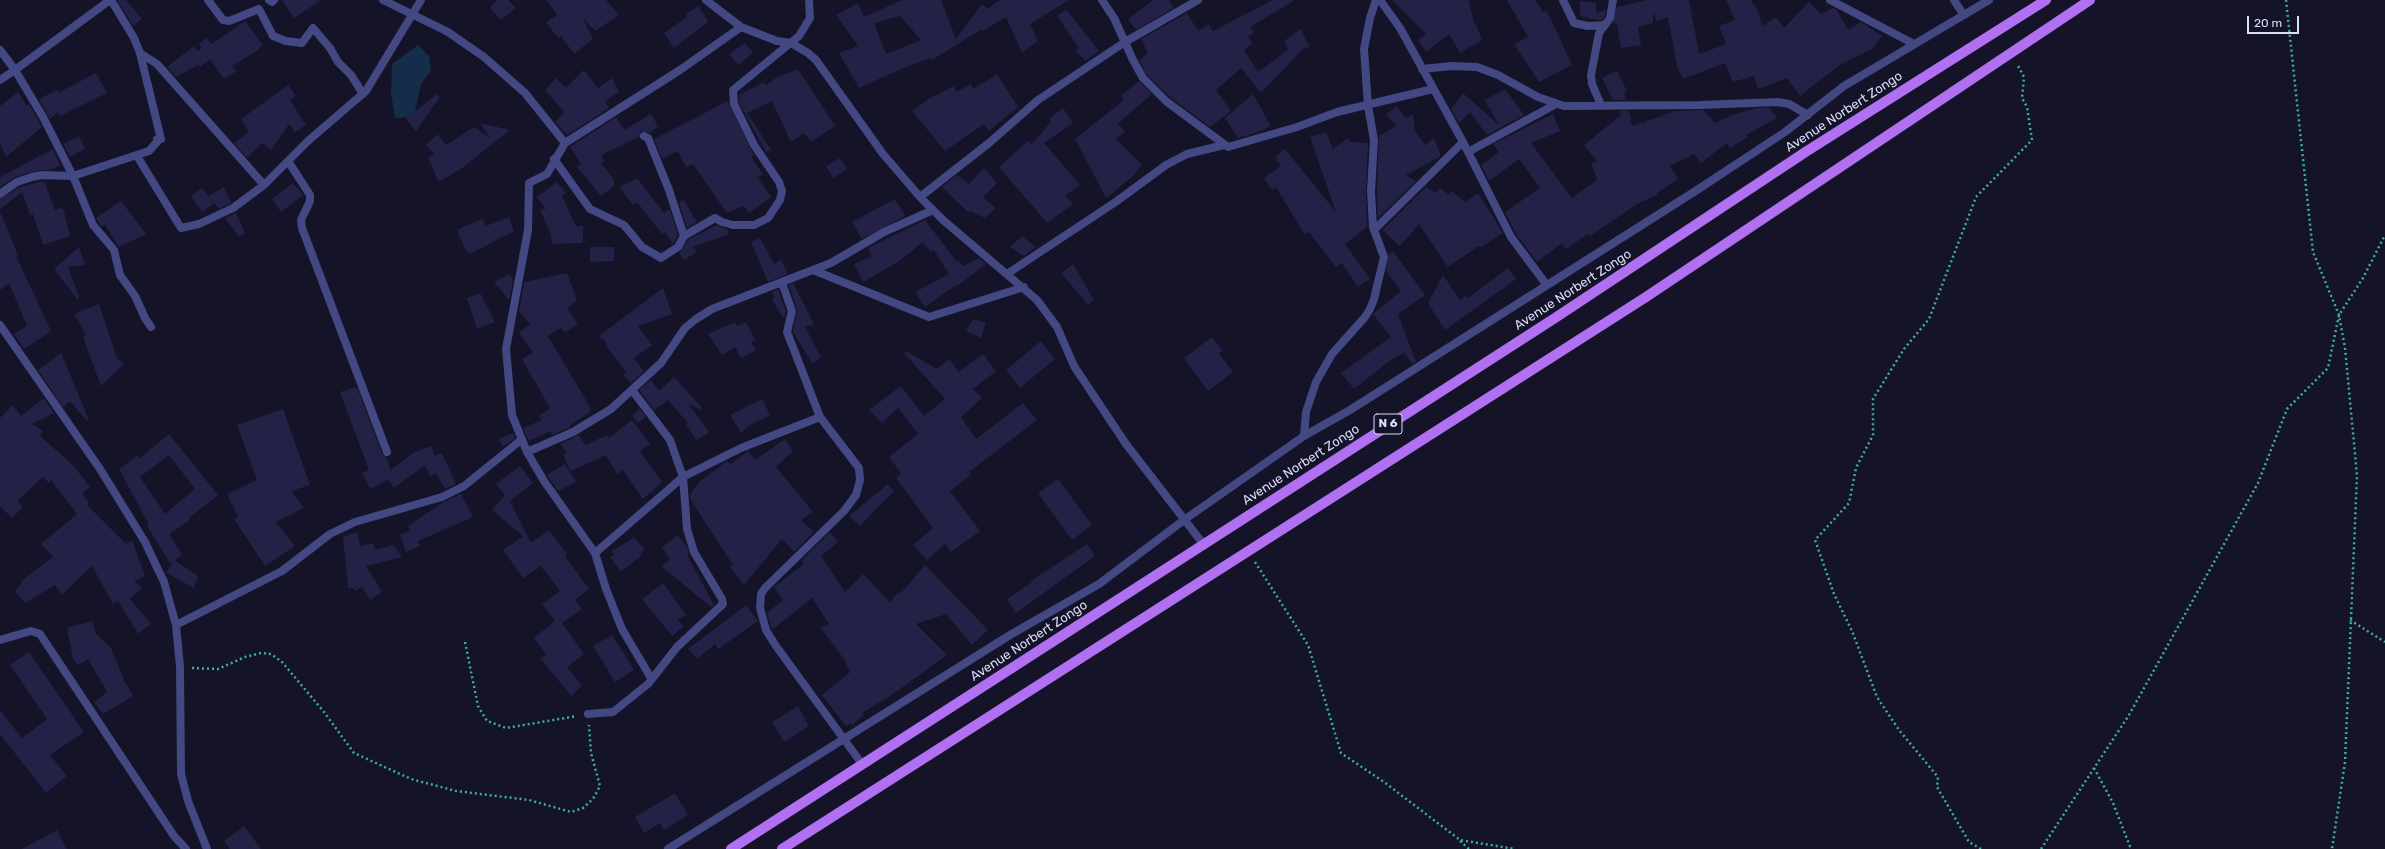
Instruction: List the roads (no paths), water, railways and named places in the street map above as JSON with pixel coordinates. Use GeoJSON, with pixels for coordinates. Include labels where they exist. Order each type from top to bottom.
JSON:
{"type":"FeatureCollection","features":[{"type":"Feature","properties":{"kind":"main road","name":"Avenue Norbert Zongo"},"geometry":{"type":"LineString","coordinates":[[731,849],[1204,545],[1698,224],[1807,151],[2046,0]]}},
{"type":"Feature","properties":{"kind":"main road","name":"N 6"},"geometry":{"type":"LineString","coordinates":[[782,849],[1646,297],[2090,0]]}},
{"type":"Feature","properties":{"kind":"street"},"geometry":{"type":"LineString","coordinates":[[0,80],[111,0],[134,38],[140,52],[161,139],[157,140],[158,141],[149,152],[73,176],[42,175],[32,177],[17,182],[0,194]]}},
{"type":"Feature","properties":{"kind":"street"},"geometry":{"type":"LineString","coordinates":[[208,0],[223,20],[229,21],[259,9],[273,36],[286,41],[302,44],[313,28],[330,48],[338,62],[351,75],[363,94]]}},
{"type":"Feature","properties":{"kind":"street"},"geometry":{"type":"LineString","coordinates":[[269,0],[272,2],[274,0]]}},
{"type":"Feature","properties":{"kind":"street"},"geometry":{"type":"LineString","coordinates":[[383,0],[448,32],[484,57],[512,80],[565,143]]}},
{"type":"Feature","properties":{"kind":"street"},"geometry":{"type":"LineString","coordinates":[[137,156],[177,224],[183,229],[233,208],[264,185],[308,141],[363,94],[380,72],[421,0]]}},
{"type":"Feature","properties":{"kind":"street"},"geometry":{"type":"LineString","coordinates":[[706,0],[741,27],[777,41],[791,43],[801,48],[816,60],[883,154],[920,197],[933,210],[1024,287],[1052,319],[1074,366],[1126,444],[1204,545]]}},
{"type":"Feature","properties":{"kind":"street"},"geometry":{"type":"LineString","coordinates":[[554,159],[590,209],[624,225],[642,247],[654,256],[661,258],[667,256],[678,247],[684,236],[715,218],[733,225],[754,225],[768,218],[776,207],[782,191],[779,182],[754,144],[732,99],[733,90],[799,36],[808,22],[810,13],[809,0]]}},
{"type":"Feature","properties":{"kind":"street"},"geometry":{"type":"LineString","coordinates":[[1102,0],[1126,42],[1136,67],[1156,92],[1224,144],[1234,146],[1337,112],[1368,106],[1433,89]]}},
{"type":"Feature","properties":{"kind":"street"},"geometry":{"type":"LineString","coordinates":[[920,197],[989,143],[1026,109],[1126,42],[1198,0]]}},
{"type":"Feature","properties":{"kind":"street"},"geometry":{"type":"LineString","coordinates":[[1304,436],[1306,412],[1316,382],[1332,354],[1365,317],[1374,299],[1384,257],[1374,230],[1371,192],[1374,140],[1368,106],[1364,40],[1376,0]]}},
{"type":"Feature","properties":{"kind":"street"},"geometry":{"type":"LineString","coordinates":[[1380,0],[1400,28],[1463,142],[1511,237],[1546,284]]}},
{"type":"Feature","properties":{"kind":"street"},"geometry":{"type":"LineString","coordinates":[[1563,0],[1574,22],[1588,26],[1605,25]]}},
{"type":"Feature","properties":{"kind":"street"},"geometry":{"type":"LineString","coordinates":[[1601,105],[1592,84],[1591,75],[1599,33],[1612,13],[1613,0]]}},
{"type":"Feature","properties":{"kind":"street"},"geometry":{"type":"LineString","coordinates":[[1830,0],[1914,44]]}},
{"type":"Feature","properties":{"kind":"street"},"geometry":{"type":"LineString","coordinates":[[1954,0],[1963,14]]}},
{"type":"Feature","properties":{"kind":"street"},"geometry":{"type":"LineString","coordinates":[[668,849],[843,738],[1010,635],[1099,584],[1184,520],[1304,436],[1350,410],[1546,284],[1701,187],[1808,115],[1844,86],[1963,14],[1990,0]]}},
{"type":"Feature","properties":{"kind":"street"},"geometry":{"type":"LineString","coordinates":[[651,678],[628,641],[606,589],[594,552],[544,481],[521,440],[512,415],[509,398],[506,349],[528,230],[529,183],[547,174],[554,159],[565,143],[680,70],[741,27]]}},
{"type":"Feature","properties":{"kind":"street"},"geometry":{"type":"LineString","coordinates":[[0,50],[15,70],[43,117],[73,176],[93,225],[114,250],[120,275],[135,296],[151,327]]}},
{"type":"Feature","properties":{"kind":"street"},"geometry":{"type":"LineString","coordinates":[[140,52],[157,64],[264,185]]}},
{"type":"Feature","properties":{"kind":"street"},"geometry":{"type":"LineString","coordinates":[[1422,69],[1452,66],[1477,67],[1556,104],[1700,105],[1778,102],[1789,104],[1808,115]]}},
{"type":"Feature","properties":{"kind":"street"},"geometry":{"type":"LineString","coordinates":[[1468,152],[1556,104]]}},
{"type":"Feature","properties":{"kind":"street"},"geometry":{"type":"LineString","coordinates":[[644,136],[648,138],[669,190],[684,236]]}},
{"type":"Feature","properties":{"kind":"street"},"geometry":{"type":"LineString","coordinates":[[1374,230],[1463,142]]}},
{"type":"Feature","properties":{"kind":"street"},"geometry":{"type":"LineString","coordinates":[[1007,274],[1117,201],[1166,165],[1187,154],[1224,144]]}},
{"type":"Feature","properties":{"kind":"street"},"geometry":{"type":"LineString","coordinates":[[288,161],[310,195],[310,201],[301,220],[302,228],[387,452]]}},
{"type":"Feature","properties":{"kind":"street"},"geometry":{"type":"LineString","coordinates":[[527,452],[573,432],[611,409],[661,363],[685,328],[712,309],[831,263],[884,232],[933,210]]}},
{"type":"Feature","properties":{"kind":"street"},"geometry":{"type":"LineString","coordinates":[[812,270],[929,316],[1024,287]]}},
{"type":"Feature","properties":{"kind":"street"},"geometry":{"type":"LineString","coordinates":[[782,282],[792,311],[787,332],[820,416],[859,468],[860,480],[856,495],[844,511],[765,588],[761,594],[760,608],[766,630],[776,646],[862,764]]}},
{"type":"Feature","properties":{"kind":"street"},"geometry":{"type":"LineString","coordinates":[[0,325],[100,469],[145,542],[164,582],[176,625],[180,667],[181,774],[188,801],[207,849]]}},
{"type":"Feature","properties":{"kind":"street"},"geometry":{"type":"LineString","coordinates":[[588,714],[613,712],[648,684],[651,678],[677,647],[724,604],[694,552],[687,529],[683,477],[670,440],[632,390]]}},
{"type":"Feature","properties":{"kind":"street"},"geometry":{"type":"LineString","coordinates":[[594,552],[683,477],[748,445],[820,416]]}},
{"type":"Feature","properties":{"kind":"street"},"geometry":{"type":"LineString","coordinates":[[176,625],[282,571],[330,534],[355,522],[442,497],[464,486],[521,440]]}},
{"type":"Feature","properties":{"kind":"street"},"geometry":{"type":"LineString","coordinates":[[0,640],[31,631],[40,634],[174,836],[186,849]]}},
{"type":"Feature","properties":{"kind":"water"},"geometry":{"type":"Polygon","coordinates":[[[418,45],[429,56],[431,71],[421,84],[414,117],[395,118],[391,93],[392,64],[418,45]]]}}]}
